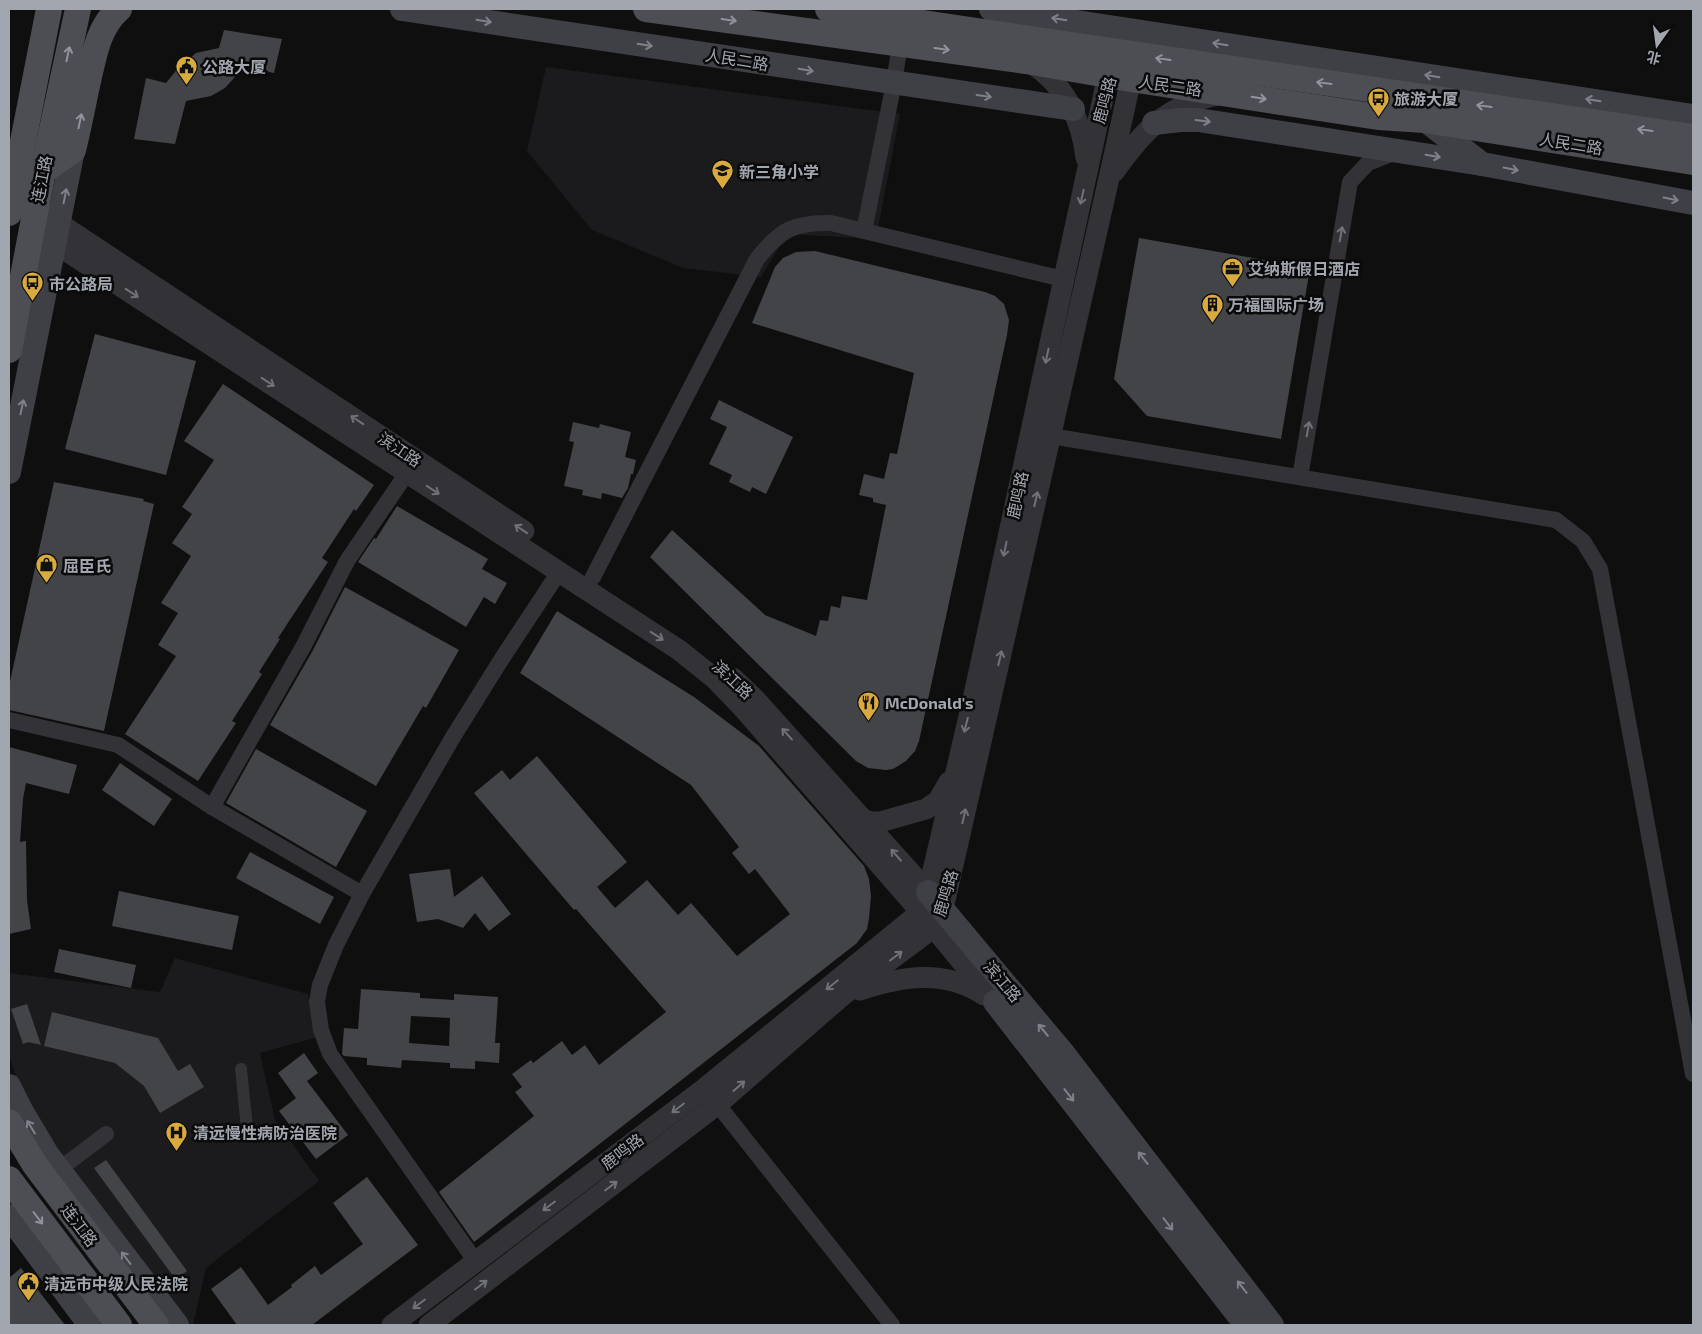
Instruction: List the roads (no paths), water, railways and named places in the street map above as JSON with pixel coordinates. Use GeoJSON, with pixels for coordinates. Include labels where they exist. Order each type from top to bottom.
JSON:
{"type":"FeatureCollection","features":[{"type":"Feature","properties":{"kind":"main road"},"geometry":{"type":"LineString","coordinates":[[41,9],[45,20],[44,36]]}},
{"type":"Feature","properties":{"kind":"main road"},"geometry":{"type":"LineString","coordinates":[[9,160],[41,9]]}},
{"type":"Feature","properties":{"kind":"main road","name":"连江路"},"geometry":{"type":"LineString","coordinates":[[9,213],[49,9]]}},
{"type":"Feature","properties":{"kind":"main road","name":"连江路"},"geometry":{"type":"LineString","coordinates":[[9,350],[43,170],[78,9]]}},
{"type":"Feature","properties":{"kind":"main road"},"geometry":{"type":"LineString","coordinates":[[9,472],[73,150],[96,47],[104,29],[114,13],[119,9]]}},
{"type":"Feature","properties":{"kind":"main road","name":"人民二路"},"geometry":{"type":"LineString","coordinates":[[402,9],[1073,109]]}},
{"type":"Feature","properties":{"kind":"main road","name":"人民二路"},"geometry":{"type":"LineString","coordinates":[[646,9],[1026,61],[1378,117],[1425,120],[1693,162]]}},
{"type":"Feature","properties":{"kind":"main road","name":"人民二路"},"geometry":{"type":"LineString","coordinates":[[828,9],[1693,137]]}},
{"type":"Feature","properties":{"kind":"main road"},"geometry":{"type":"LineString","coordinates":[[991,9],[1693,116]]}},
{"type":"Feature","properties":{"kind":"main road","name":"人民二路"},"geometry":{"type":"LineString","coordinates":[[1154,123],[1198,120],[1482,164],[1693,203]]}},
{"type":"Feature","properties":{"kind":"main road"},"geometry":{"type":"LineString","coordinates":[[1425,120],[1482,164]]}},
{"type":"Feature","properties":{"kind":"main road"},"geometry":{"type":"LineString","coordinates":[[43,170],[73,150]]}},
{"type":"Feature","properties":{"kind":"main road","name":"滨江路"},"geometry":{"type":"LineString","coordinates":[[931,910],[1063,1053],[1272,1325]]}},
{"type":"Feature","properties":{"kind":"main road","name":"滨江路"},"geometry":{"type":"LineString","coordinates":[[995,1002],[1246,1325]]}},
{"type":"Feature","properties":{"kind":"main road"},"geometry":{"type":"LineString","coordinates":[[9,1086],[22,1112],[48,1154],[52,1174],[177,1325]]}},
{"type":"Feature","properties":{"kind":"main road","name":"连江路"},"geometry":{"type":"LineString","coordinates":[[9,1122],[52,1174],[156,1325]]}},
{"type":"Feature","properties":{"kind":"main road","name":"连江路"},"geometry":{"type":"LineString","coordinates":[[9,1179],[119,1325]]}},
{"type":"Feature","properties":{"kind":"main road"},"geometry":{"type":"LineString","coordinates":[[9,1216],[90,1325]]}},
{"type":"Feature","properties":{"kind":"street"},"geometry":{"type":"LineString","coordinates":[[864,231],[900,44]]}},
{"type":"Feature","properties":{"kind":"street","name":"鹿鸣路"},"geometry":{"type":"LineString","coordinates":[[429,1325],[711,1096],[931,910],[957,763],[974,695],[1063,279],[1088,172],[1127,53]]}},
{"type":"Feature","properties":{"kind":"street"},"geometry":{"type":"LineString","coordinates":[[1026,61],[1048,75],[1061,88],[1073,109],[1083,134],[1088,172]]}},
{"type":"Feature","properties":{"kind":"street","name":"鹿鸣路"},"geometry":{"type":"LineString","coordinates":[[392,1325],[476,1262],[711,1096],[843,995],[931,910],[1051,436],[1109,178],[1119,77]]}},
{"type":"Feature","properties":{"kind":"street"},"geometry":{"type":"LineString","coordinates":[[1109,178],[1132,147],[1154,123],[1194,101],[1229,93]]}},
{"type":"Feature","properties":{"kind":"street"},"geometry":{"type":"LineString","coordinates":[[1300,477],[1350,182],[1368,163],[1398,151]]}},
{"type":"Feature","properties":{"kind":"street","name":"滨江路"},"geometry":{"type":"LineString","coordinates":[[34,218],[688,638],[755,699],[865,820],[995,1002]]}},
{"type":"Feature","properties":{"kind":"street"},"geometry":{"type":"LineString","coordinates":[[593,577],[757,259],[780,235],[795,226],[812,223],[831,223],[1063,279]]}},
{"type":"Feature","properties":{"kind":"street","name":"滨江路"},"geometry":{"type":"LineString","coordinates":[[58,233],[407,473],[679,650],[714,678],[931,910]]}},
{"type":"Feature","properties":{"kind":"street"},"geometry":{"type":"LineString","coordinates":[[1051,436],[1556,520],[1583,541],[1600,569],[1693,1074]]}},
{"type":"Feature","properties":{"kind":"street"},"geometry":{"type":"LineString","coordinates":[[212,807],[303,646],[347,561],[407,473]]}},
{"type":"Feature","properties":{"kind":"street"},"geometry":{"type":"LineString","coordinates":[[476,1262],[330,1054],[321,1030],[317,1002],[320,985],[336,945],[362,894],[453,737],[501,660],[560,572]]}},
{"type":"Feature","properties":{"kind":"street"},"geometry":{"type":"LineString","coordinates":[[9,720],[118,745],[212,807],[362,894]]}},
{"type":"Feature","properties":{"kind":"street"},"geometry":{"type":"LineString","coordinates":[[865,820],[880,822],[932,806],[942,795],[957,763]]}},
{"type":"Feature","properties":{"kind":"street"},"geometry":{"type":"LineString","coordinates":[[843,995],[905,977],[926,977],[944,978],[962,983],[995,1002]]}},
{"type":"Feature","properties":{"kind":"street"},"geometry":{"type":"LineString","coordinates":[[241,1069],[247,1128]]}},
{"type":"Feature","properties":{"kind":"street"},"geometry":{"type":"LineString","coordinates":[[711,1096],[892,1325]]}},
{"type":"Feature","properties":{"kind":"street"},"geometry":{"type":"LineString","coordinates":[[52,1174],[106,1134]]}},
{"type":"Feature","properties":{"kind":"place","name":"公路大厦"},"geometry":{"type":"Point","coordinates":[186,85]}},
{"type":"Feature","properties":{"kind":"place","name":"旅游大厦"},"geometry":{"type":"Point","coordinates":[1378,117]}},
{"type":"Feature","properties":{"kind":"place","name":"新三角小学"},"geometry":{"type":"Point","coordinates":[723,190]}},
{"type":"Feature","properties":{"kind":"place","name":"艾纳斯假日酒店"},"geometry":{"type":"Point","coordinates":[1232,287]}},
{"type":"Feature","properties":{"kind":"place","name":"市公路局"},"geometry":{"type":"Point","coordinates":[33,302]}},
{"type":"Feature","properties":{"kind":"place","name":"万福国际广场"},"geometry":{"type":"Point","coordinates":[1212,323]}},
{"type":"Feature","properties":{"kind":"place","name":"屈臣氏"},"geometry":{"type":"Point","coordinates":[47,584]}},
{"type":"Feature","properties":{"kind":"place","name":"McDonald's"},"geometry":{"type":"Point","coordinates":[869,721]}},
{"type":"Feature","properties":{"kind":"place","name":"清远慢性病防治医院"},"geometry":{"type":"Point","coordinates":[177,1151]}},
{"type":"Feature","properties":{"kind":"place","name":"清远市中级人民法院"},"geometry":{"type":"Point","coordinates":[28,1302]}}]}
